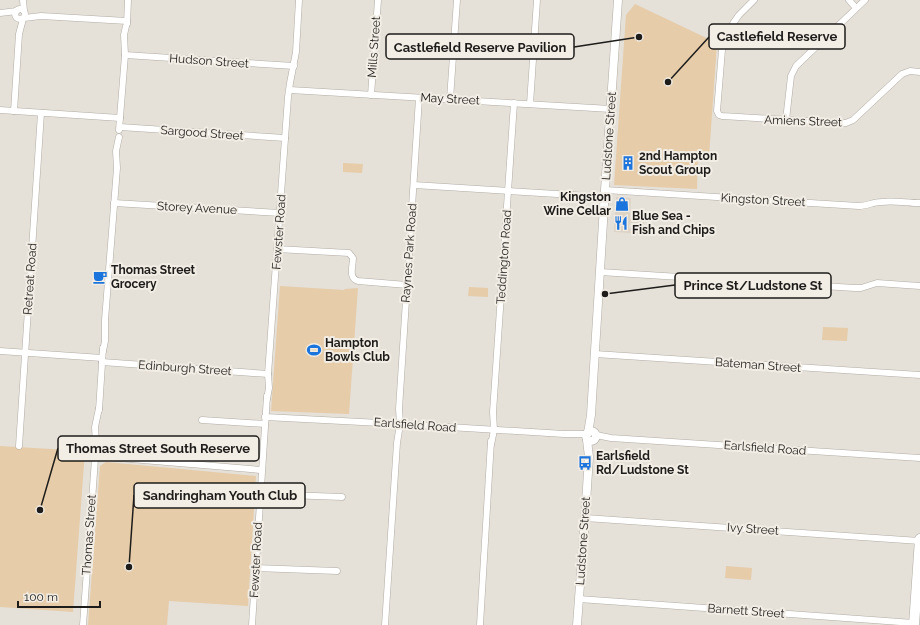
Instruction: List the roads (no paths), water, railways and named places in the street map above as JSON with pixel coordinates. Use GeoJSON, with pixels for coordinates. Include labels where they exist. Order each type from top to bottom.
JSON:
{"type":"FeatureCollection","features":[{"type":"Feature","properties":{"kind":"main road"},"geometry":{"type":"LineString","coordinates":[[914,624],[920,540]]}},
{"type":"Feature","properties":{"kind":"street"},"geometry":{"type":"LineString","coordinates":[[14,111],[20,0]]}},
{"type":"Feature","properties":{"kind":"street"},"geometry":{"type":"LineString","coordinates":[[20,15],[23,0]]}},
{"type":"Feature","properties":{"kind":"street","name":"Thomas Street"},"geometry":{"type":"LineString","coordinates":[[83,625],[98,431],[102,338],[105,320],[119,156],[125,48],[128,40],[128,0]]}},
{"type":"Feature","properties":{"kind":"street","name":"Fewster Road"},"geometry":{"type":"LineString","coordinates":[[252,625],[261,470],[267,399],[266,380],[268,374],[276,278],[275,266],[285,138],[290,83],[297,45],[299,0]]}},
{"type":"Feature","properties":{"kind":"street","name":"Mills Street"},"geometry":{"type":"LineString","coordinates":[[371,95],[378,0]]}},
{"type":"Feature","properties":{"kind":"street"},"geometry":{"type":"LineString","coordinates":[[450,99],[457,0]]}},
{"type":"Feature","properties":{"kind":"street"},"geometry":{"type":"LineString","coordinates":[[530,104],[537,0]]}},
{"type":"Feature","properties":{"kind":"street","name":"Ludstone Street"},"geometry":{"type":"LineString","coordinates":[[577,625],[591,437],[591,415],[618,0]]}},
{"type":"Feature","properties":{"kind":"street","name":"Amiens Street"},"geometry":{"type":"LineString","coordinates":[[754,0],[739,15],[725,39],[722,50],[719,115],[725,117],[840,123],[850,122],[902,74],[910,71],[920,72]]}},
{"type":"Feature","properties":{"kind":"street"},"geometry":{"type":"LineString","coordinates":[[849,0],[856,8]]}},
{"type":"Feature","properties":{"kind":"street"},"geometry":{"type":"LineString","coordinates":[[786,120],[791,76],[796,66],[865,0]]}},
{"type":"Feature","properties":{"kind":"street"},"geometry":{"type":"LineString","coordinates":[[0,13],[127,24]]}},
{"type":"Feature","properties":{"kind":"street","name":"Hudson Street"},"geometry":{"type":"LineString","coordinates":[[125,55],[294,66]]}},
{"type":"Feature","properties":{"kind":"street","name":"May Street"},"geometry":{"type":"LineString","coordinates":[[290,90],[611,109]]}},
{"type":"Feature","properties":{"kind":"street","name":"Raynes Park Road"},"geometry":{"type":"LineString","coordinates":[[385,625],[420,98]]}},
{"type":"Feature","properties":{"kind":"street","name":"Teddington Road"},"geometry":{"type":"LineString","coordinates":[[480,625],[514,103]]}},
{"type":"Feature","properties":{"kind":"street"},"geometry":{"type":"LineString","coordinates":[[0,110],[120,118]]}},
{"type":"Feature","properties":{"kind":"street","name":"Retreat Road"},"geometry":{"type":"LineString","coordinates":[[18,446],[41,112]]}},
{"type":"Feature","properties":{"kind":"street","name":"Sargood Street"},"geometry":{"type":"LineString","coordinates":[[120,127],[285,138]]}},
{"type":"Feature","properties":{"kind":"street","name":"Kingston Street"},"geometry":{"type":"LineString","coordinates":[[414,185],[508,191],[859,206],[884,201],[920,203]]}},
{"type":"Feature","properties":{"kind":"street","name":"Storey Avenue"},"geometry":{"type":"LineString","coordinates":[[114,203],[280,213]]}},
{"type":"Feature","properties":{"kind":"street"},"geometry":{"type":"LineString","coordinates":[[277,249],[349,253],[353,258],[352,277],[354,280],[407,285]]}},
{"type":"Feature","properties":{"kind":"street"},"geometry":{"type":"LineString","coordinates":[[600,272],[855,288],[861,288],[877,283],[920,286]]}},
{"type":"Feature","properties":{"kind":"street","name":"Edinburgh Street"},"geometry":{"type":"LineString","coordinates":[[0,351],[102,357],[268,374]]}},
{"type":"Feature","properties":{"kind":"street","name":"Bateman Street"},"geometry":{"type":"LineString","coordinates":[[596,354],[920,375]]}},
{"type":"Feature","properties":{"kind":"street","name":"Earlsfield Road"},"geometry":{"type":"LineString","coordinates":[[265,417],[564,434],[920,458]]}},
{"type":"Feature","properties":{"kind":"street"},"geometry":{"type":"LineString","coordinates":[[202,420],[265,424]]}},
{"type":"Feature","properties":{"kind":"street"},"geometry":{"type":"LineString","coordinates":[[95,456],[261,470]]}},
{"type":"Feature","properties":{"kind":"street"},"geometry":{"type":"LineString","coordinates":[[260,494],[342,496]]}},
{"type":"Feature","properties":{"kind":"street","name":"Ivy Street"},"geometry":{"type":"LineString","coordinates":[[585,518],[920,540]]}},
{"type":"Feature","properties":{"kind":"street"},"geometry":{"type":"LineString","coordinates":[[255,568],[337,571]]}},
{"type":"Feature","properties":{"kind":"street","name":"Barnett Street"},"geometry":{"type":"LineString","coordinates":[[579,599],[914,624]]}},
{"type":"Feature","properties":{"kind":"place","name":"Castlefield Reserve Pavilion"},"geometry":{"type":"Point","coordinates":[639,37]}},
{"type":"Feature","properties":{"kind":"place","name":"Castlefield Reserve"},"geometry":{"type":"Point","coordinates":[668,82]}},
{"type":"Feature","properties":{"kind":"place","name":"2nd Hampton Scout Group"},"geometry":{"type":"Point","coordinates":[628,163]}},
{"type":"Feature","properties":{"kind":"place","name":"Kingston Wine Cellar"},"geometry":{"type":"Point","coordinates":[622,204]}},
{"type":"Feature","properties":{"kind":"place","name":"Blue Sea - Fish and Chips"},"geometry":{"type":"Point","coordinates":[621,223]}},
{"type":"Feature","properties":{"kind":"place","name":"Thomas Street Grocery"},"geometry":{"type":"Point","coordinates":[100,277]}},
{"type":"Feature","properties":{"kind":"place","name":"Prince St/Ludstone St"},"geometry":{"type":"Point","coordinates":[605,294]}},
{"type":"Feature","properties":{"kind":"place","name":"Hampton Bowls Club"},"geometry":{"type":"Point","coordinates":[314,350]}},
{"type":"Feature","properties":{"kind":"place","name":"Earlsfield Rd/Ludstone St"},"geometry":{"type":"Point","coordinates":[585,463]}},
{"type":"Feature","properties":{"kind":"place","name":"Thomas Street South Reserve"},"geometry":{"type":"Point","coordinates":[40,510]}},
{"type":"Feature","properties":{"kind":"place","name":"Sandringham Youth Club"},"geometry":{"type":"Point","coordinates":[129,567]}}]}
